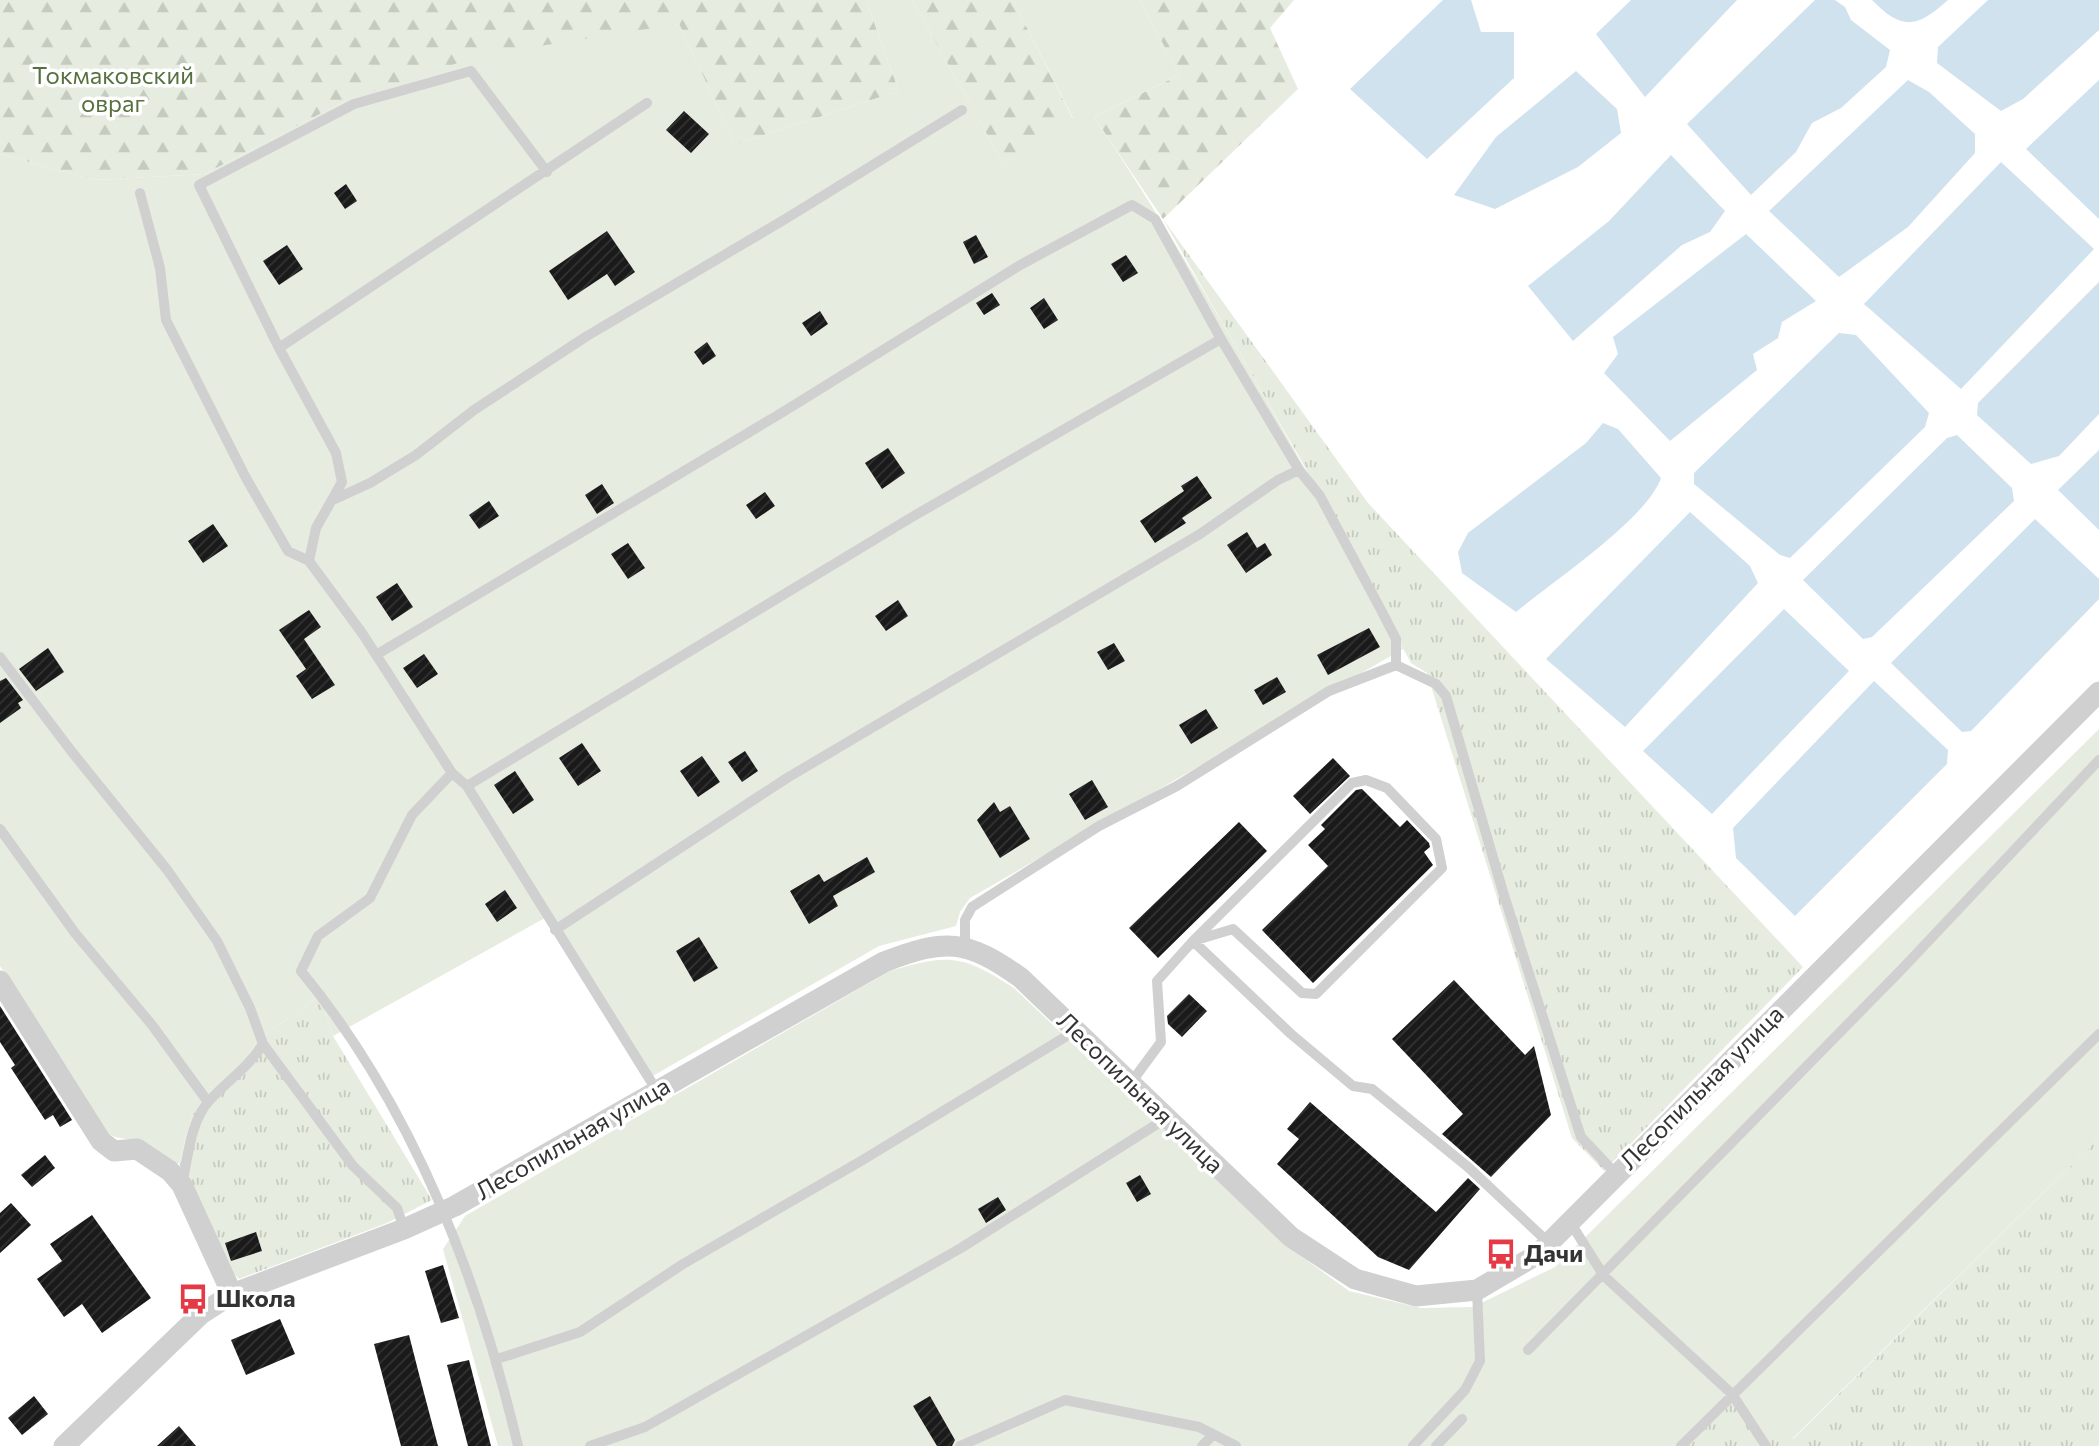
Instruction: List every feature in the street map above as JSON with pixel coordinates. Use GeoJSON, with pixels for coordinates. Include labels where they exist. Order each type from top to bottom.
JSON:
{"type":"FeatureCollection","features":[{"type":"Feature","properties":{"kind":"street","name":"Лесопильная улица"},"geometry":{"type":"LineString","coordinates":[[64,1446],[201,1314],[232,1294],[445,1212],[884,962],[922,947],[965,946],[993,958],[1021,978],[1291,1237],[1355,1279],[1416,1296],[1477,1290],[1538,1254],[2099,692]]}},
{"type":"Feature","properties":{"kind":"street"},"geometry":{"type":"LineString","coordinates":[[0,981],[101,1141],[114,1151],[137,1149],[170,1171],[182,1185],[232,1294]]}},
{"type":"Feature","properties":{"kind":"lane"},"geometry":{"type":"LineString","coordinates":[[309,561],[316,528],[335,499],[342,482],[336,453],[279,348],[199,186],[354,104],[471,71],[547,172]]}},
{"type":"Feature","properties":{"kind":"lane"},"geometry":{"type":"LineString","coordinates":[[279,348],[647,103]]}},
{"type":"Feature","properties":{"kind":"lane"},"geometry":{"type":"LineString","coordinates":[[335,499],[370,484],[416,455],[474,410],[587,336],[787,218],[962,110]]}},
{"type":"Feature","properties":{"kind":"lane"},"geometry":{"type":"LineString","coordinates":[[140,193],[160,268],[166,320],[246,478],[288,551],[309,561],[376,655],[452,774],[467,786],[657,1091]]}},
{"type":"Feature","properties":{"kind":"lane"},"geometry":{"type":"LineString","coordinates":[[376,655],[622,505],[783,412],[1022,264],[1132,205],[1155,219],[1221,339],[1299,470],[1320,496],[1396,639],[1396,664]]}},
{"type":"Feature","properties":{"kind":"lane"},"geometry":{"type":"LineString","coordinates":[[467,786],[900,524],[1221,339]]}},
{"type":"Feature","properties":{"kind":"lane"},"geometry":{"type":"LineString","coordinates":[[555,930],[787,778],[1188,541],[1278,480],[1299,470]]}},
{"type":"Feature","properties":{"kind":"lane"},"geometry":{"type":"LineString","coordinates":[[0,656],[72,752],[168,871],[217,941],[250,1008],[263,1044],[353,1166],[397,1209],[404,1229]]}},
{"type":"Feature","properties":{"kind":"lane"},"geometry":{"type":"LineString","coordinates":[[965,946],[965,920],[972,906],[1099,827],[1177,786],[1329,691],[1396,664],[1436,684],[1446,696],[1503,892],[1581,1137],[1616,1174]]}},
{"type":"Feature","properties":{"kind":"lane"},"geometry":{"type":"LineString","coordinates":[[1528,1350],[1604,1276],[2099,760]]}},
{"type":"Feature","properties":{"kind":"lane"},"geometry":{"type":"LineString","coordinates":[[452,774],[412,816],[370,898],[318,936],[301,971],[366,1058],[445,1212],[498,1359],[518,1446]]}},
{"type":"Feature","properties":{"kind":"lane"},"geometry":{"type":"LineString","coordinates":[[1130,1084],[1161,1042],[1157,981],[1193,941],[1352,783],[1366,780],[1387,788],[1437,842],[1442,868],[1317,994],[1302,993],[1233,929],[1193,941]]}},
{"type":"Feature","properties":{"kind":"lane"},"geometry":{"type":"LineString","coordinates":[[0,829],[75,933],[152,1025],[208,1102]]}},
{"type":"Feature","properties":{"kind":"lane"},"geometry":{"type":"LineString","coordinates":[[1193,941],[1291,1034],[1353,1086],[1373,1088],[1468,1167],[1549,1243]]}},
{"type":"Feature","properties":{"kind":"lane"},"geometry":{"type":"LineString","coordinates":[[498,1359],[580,1332],[683,1264],[1076,1031]]}},
{"type":"Feature","properties":{"kind":"lane"},"geometry":{"type":"LineString","coordinates":[[1681,1446],[2099,1034]]}},
{"type":"Feature","properties":{"kind":"lane"},"geometry":{"type":"LineString","coordinates":[[182,1185],[195,1125],[208,1102],[251,1064],[263,1044]]}},
{"type":"Feature","properties":{"kind":"lane"},"geometry":{"type":"LineString","coordinates":[[590,1446],[645,1427],[961,1248],[1165,1119]]}},
{"type":"Feature","properties":{"kind":"lane"},"geometry":{"type":"LineString","coordinates":[[1570,1222],[1604,1276],[1732,1394],[1766,1446]]}},
{"type":"Feature","properties":{"kind":"lane"},"geometry":{"type":"LineString","coordinates":[[1413,1446],[1465,1390],[1480,1361],[1477,1290]]}},
{"type":"Feature","properties":{"kind":"lane"},"geometry":{"type":"LineString","coordinates":[[960,1446],[1065,1400],[1199,1427],[1236,1446]]}},
{"type":"Feature","properties":{"kind":"lane"},"geometry":{"type":"LineString","coordinates":[[1436,1446],[1462,1419]]}},
{"type":"Feature","properties":{"kind":"lane"},"geometry":{"type":"LineString","coordinates":[[1202,1446],[1213,1435]]}},
{"type":"Feature","properties":{"kind":"green space","name":"Токмаковский овраг"},"geometry":{"type":"Polygon","coordinates":[[[0,0],[866,0],[899,91],[735,145],[679,24],[351,98],[205,174],[94,180],[0,154],[0,0]]]}},
{"type":"Feature","properties":{"kind":"green space"},"geometry":{"type":"Polygon","coordinates":[[[866,0],[912,0],[1004,165],[1073,118],[1013,0],[1140,0],[1179,75],[1094,117],[1216,312],[1403,649],[970,898],[960,912],[956,926],[879,946],[651,1077],[552,914],[333,1036],[319,996],[256,1041],[247,1059],[211,1091],[192,1115],[179,1163],[166,1161],[139,1142],[115,1137],[106,1132],[0,966],[0,154],[94,180],[205,174],[351,98],[482,55],[679,24],[735,145],[899,91],[866,0]]]}},
{"type":"Feature","properties":{"kind":"green space"},"geometry":{"type":"Polygon","coordinates":[[[912,0],[1013,0],[1073,119],[1004,165],[912,0]]]}},
{"type":"Feature","properties":{"kind":"green space"},"geometry":{"type":"Polygon","coordinates":[[[1140,0],[1294,0],[1270,28],[1298,89],[1163,219],[1094,117],[1179,75],[1140,0]]]}},
{"type":"Feature","properties":{"kind":"green space"},"geometry":{"type":"Polygon","coordinates":[[[1163,219],[1368,503],[1803,967],[1604,1171],[1572,1138],[1427,673],[1411,663],[1301,460],[1163,219]]]}},
{"type":"Feature","properties":{"kind":"green space"},"geometry":{"type":"Polygon","coordinates":[[[2099,729],[2099,1138],[1792,1439],[1737,1395],[1688,1446],[498,1446],[443,1249],[465,1216],[890,971],[927,961],[955,960],[981,969],[1014,988],[1283,1243],[1349,1291],[1421,1308],[1473,1307],[1555,1267],[2099,729]]]}},
{"type":"Feature","properties":{"kind":"green space"},"geometry":{"type":"Polygon","coordinates":[[[319,996],[333,1036],[432,1200],[387,1223],[239,1279],[227,1267],[179,1163],[192,1115],[211,1091],[247,1059],[256,1041],[319,996]]]}},
{"type":"Feature","properties":{"kind":"green space"},"geometry":{"type":"Polygon","coordinates":[[[2099,1138],[2099,1446],[1688,1446],[1737,1394],[1793,1439],[2099,1138]]]}},
{"type":"Feature","properties":{"kind":"water"},"geometry":{"type":"Polygon","coordinates":[[[1443,0],[1471,0],[1481,32],[1514,32],[1514,78],[1427,159],[1350,89],[1443,0]]]}},
{"type":"Feature","properties":{"kind":"water"},"geometry":{"type":"Polygon","coordinates":[[[1631,0],[1737,0],[1645,97],[1596,34],[1631,0]]]}},
{"type":"Feature","properties":{"kind":"water"},"geometry":{"type":"Polygon","coordinates":[[[1815,0],[1835,0],[1845,7],[1851,20],[1890,50],[1886,67],[1841,108],[1812,123],[1796,152],[1751,195],[1687,124],[1815,0]]]}},
{"type":"Feature","properties":{"kind":"water"},"geometry":{"type":"Polygon","coordinates":[[[1872,0],[1948,0],[1927,16],[1910,22],[1892,17],[1872,0]]]}},
{"type":"Feature","properties":{"kind":"water"},"geometry":{"type":"Polygon","coordinates":[[[1988,0],[2099,0],[2099,30],[2023,99],[2001,111],[1937,63],[1938,47],[1988,0]]]}},
{"type":"Feature","properties":{"kind":"water"},"geometry":{"type":"Polygon","coordinates":[[[1576,71],[1617,109],[1621,133],[1578,167],[1495,209],[1454,195],[1496,137],[1576,71]]]}},
{"type":"Feature","properties":{"kind":"water"},"geometry":{"type":"Polygon","coordinates":[[[1908,80],[1929,92],[1975,134],[1975,153],[1908,227],[1839,277],[1769,211],[1908,80]]]}},
{"type":"Feature","properties":{"kind":"water"},"geometry":{"type":"Polygon","coordinates":[[[2099,80],[2099,219],[2026,149],[2099,80]]]}},
{"type":"Feature","properties":{"kind":"water"},"geometry":{"type":"Polygon","coordinates":[[[1671,155],[1725,211],[1710,232],[1682,245],[1573,341],[1528,286],[1609,221],[1671,155]]]}},
{"type":"Feature","properties":{"kind":"water"},"geometry":{"type":"Polygon","coordinates":[[[2001,162],[2094,249],[1961,389],[1864,304],[2001,162]]]}},
{"type":"Feature","properties":{"kind":"water"},"geometry":{"type":"Polygon","coordinates":[[[1746,234],[1816,301],[1782,322],[1778,338],[1753,354],[1757,370],[1670,441],[1604,373],[1618,354],[1613,337],[1746,234]]]}},
{"type":"Feature","properties":{"kind":"water"},"geometry":{"type":"Polygon","coordinates":[[[2099,282],[2099,414],[2059,456],[2031,464],[1977,415],[1978,403],[2099,282]]]}},
{"type":"Feature","properties":{"kind":"water"},"geometry":{"type":"Polygon","coordinates":[[[1839,333],[1856,335],[1929,413],[1925,427],[1790,558],[1780,555],[1694,484],[1694,473],[1839,333]]]}},
{"type":"Feature","properties":{"kind":"water"},"geometry":{"type":"Polygon","coordinates":[[[1603,423],[1618,429],[1661,478],[1638,512],[1618,531],[1516,612],[1462,573],[1458,552],[1468,533],[1586,443],[1603,423]]]}},
{"type":"Feature","properties":{"kind":"water"},"geometry":{"type":"Polygon","coordinates":[[[1957,435],[2012,488],[2014,501],[1872,637],[1863,639],[1803,580],[1947,438],[1957,435]]]}},
{"type":"Feature","properties":{"kind":"water"},"geometry":{"type":"Polygon","coordinates":[[[2099,450],[2099,530],[2058,490],[2099,450]]]}},
{"type":"Feature","properties":{"kind":"water"},"geometry":{"type":"Polygon","coordinates":[[[1690,512],[1750,566],[1758,583],[1625,727],[1546,659],[1690,512]]]}},
{"type":"Feature","properties":{"kind":"water"},"geometry":{"type":"Polygon","coordinates":[[[2035,519],[2099,579],[2099,599],[1971,731],[1962,732],[1891,663],[2035,519]]]}},
{"type":"Feature","properties":{"kind":"water"},"geometry":{"type":"Polygon","coordinates":[[[1784,609],[1849,671],[1712,814],[1643,751],[1784,609]]]}},
{"type":"Feature","properties":{"kind":"water"},"geometry":{"type":"Polygon","coordinates":[[[1874,681],[1948,750],[1947,764],[1795,916],[1736,858],[1733,828],[1874,681]]]}},
{"type":"Feature","properties":{"kind":"building"},"geometry":{"type":"Polygon","coordinates":[[[684,111],[709,134],[691,153],[666,130],[684,111]]]}},
{"type":"Feature","properties":{"kind":"building"},"geometry":{"type":"Polygon","coordinates":[[[346,184],[357,201],[345,209],[334,193],[346,184]]]}},
{"type":"Feature","properties":{"kind":"building"},"geometry":{"type":"Polygon","coordinates":[[[607,231],[635,272],[615,286],[607,274],[568,300],[549,271],[607,231]]]}},
{"type":"Feature","properties":{"kind":"building"},"geometry":{"type":"Polygon","coordinates":[[[976,235],[988,257],[974,264],[963,242],[976,235]]]}},
{"type":"Feature","properties":{"kind":"building"},"geometry":{"type":"Polygon","coordinates":[[[287,245],[303,269],[279,285],[263,261],[287,245]]]}},
{"type":"Feature","properties":{"kind":"building"},"geometry":{"type":"Polygon","coordinates":[[[1126,255],[1138,273],[1123,282],[1111,264],[1126,255]]]}},
{"type":"Feature","properties":{"kind":"building"},"geometry":{"type":"Polygon","coordinates":[[[992,293],[1000,305],[984,315],[976,303],[992,293]]]}},
{"type":"Feature","properties":{"kind":"building"},"geometry":{"type":"Polygon","coordinates":[[[1044,298],[1058,320],[1044,329],[1030,308],[1044,298]]]}},
{"type":"Feature","properties":{"kind":"building"},"geometry":{"type":"Polygon","coordinates":[[[820,311],[828,324],[811,336],[802,323],[820,311]]]}},
{"type":"Feature","properties":{"kind":"building"},"geometry":{"type":"Polygon","coordinates":[[[707,342],[716,356],[703,365],[694,352],[707,342]]]}},
{"type":"Feature","properties":{"kind":"building"},"geometry":{"type":"Polygon","coordinates":[[[888,448],[905,473],[882,489],[865,463],[888,448]]]}},
{"type":"Feature","properties":{"kind":"building"},"geometry":{"type":"Polygon","coordinates":[[[1197,476],[1212,498],[1182,518],[1186,523],[1155,543],[1140,521],[1184,491],[1181,486],[1197,476]]]}},
{"type":"Feature","properties":{"kind":"building"},"geometry":{"type":"Polygon","coordinates":[[[602,484],[614,503],[597,514],[585,495],[602,484]]]}},
{"type":"Feature","properties":{"kind":"building"},"geometry":{"type":"Polygon","coordinates":[[[765,492],[775,506],[756,519],[746,505],[765,492]]]}},
{"type":"Feature","properties":{"kind":"building"},"geometry":{"type":"Polygon","coordinates":[[[489,501],[499,516],[479,529],[469,515],[489,501]]]}},
{"type":"Feature","properties":{"kind":"building"},"geometry":{"type":"Polygon","coordinates":[[[213,524],[228,546],[203,563],[188,541],[213,524]]]}},
{"type":"Feature","properties":{"kind":"building"},"geometry":{"type":"Polygon","coordinates":[[[1247,532],[1257,548],[1265,543],[1272,555],[1246,573],[1227,545],[1247,532]]]}},
{"type":"Feature","properties":{"kind":"building"},"geometry":{"type":"Polygon","coordinates":[[[628,543],[645,568],[628,579],[611,554],[628,543]]]}},
{"type":"Feature","properties":{"kind":"building"},"geometry":{"type":"Polygon","coordinates":[[[397,583],[413,607],[392,621],[376,597],[397,583]]]}},
{"type":"Feature","properties":{"kind":"building"},"geometry":{"type":"Polygon","coordinates":[[[898,600],[908,616],[886,631],[875,616],[898,600]]]}},
{"type":"Feature","properties":{"kind":"building"},"geometry":{"type":"Polygon","coordinates":[[[309,610],[321,627],[304,639],[335,685],[312,699],[296,676],[306,669],[279,630],[309,610]]]}},
{"type":"Feature","properties":{"kind":"building"},"geometry":{"type":"Polygon","coordinates":[[[1369,628],[1380,647],[1328,675],[1317,655],[1369,628]]]}},
{"type":"Feature","properties":{"kind":"building"},"geometry":{"type":"Polygon","coordinates":[[[1114,643],[1125,661],[1108,670],[1097,652],[1114,643]]]}},
{"type":"Feature","properties":{"kind":"building"},"geometry":{"type":"Polygon","coordinates":[[[48,648],[64,672],[36,691],[19,669],[48,648]]]}},
{"type":"Feature","properties":{"kind":"building"},"geometry":{"type":"Polygon","coordinates":[[[424,654],[438,674],[417,688],[403,668],[424,654]]]}},
{"type":"Feature","properties":{"kind":"building"},"geometry":{"type":"Polygon","coordinates":[[[1277,677],[1286,692],[1263,705],[1254,690],[1277,677]]]}},
{"type":"Feature","properties":{"kind":"building"},"geometry":{"type":"Polygon","coordinates":[[[6,678],[23,700],[18,703],[21,708],[0,723],[0,681],[6,678]]]}},
{"type":"Feature","properties":{"kind":"building"},"geometry":{"type":"Polygon","coordinates":[[[1206,709],[1218,728],[1191,744],[1179,725],[1206,709]]]}},
{"type":"Feature","properties":{"kind":"building"},"geometry":{"type":"Polygon","coordinates":[[[582,743],[601,771],[578,786],[559,758],[582,743]]]}},
{"type":"Feature","properties":{"kind":"building"},"geometry":{"type":"Polygon","coordinates":[[[745,751],[758,771],[742,782],[728,762],[745,751]]]}},
{"type":"Feature","properties":{"kind":"building"},"geometry":{"type":"Polygon","coordinates":[[[702,756],[720,782],[698,797],[680,771],[702,756]]]}},
{"type":"Feature","properties":{"kind":"building"},"geometry":{"type":"Polygon","coordinates":[[[1333,758],[1350,776],[1310,814],[1293,796],[1333,758]]]}},
{"type":"Feature","properties":{"kind":"building"},"geometry":{"type":"Polygon","coordinates":[[[515,771],[534,800],[513,814],[494,785],[515,771]]]}},
{"type":"Feature","properties":{"kind":"building"},"geometry":{"type":"Polygon","coordinates":[[[1092,780],[1108,807],[1085,820],[1069,794],[1092,780]]]}},
{"type":"Feature","properties":{"kind":"building"},"geometry":{"type":"Polygon","coordinates":[[[1362,789],[1400,827],[1407,820],[1429,843],[1430,847],[1424,852],[1433,865],[1313,983],[1262,930],[1328,866],[1308,845],[1325,829],[1321,825],[1356,790],[1362,789]]]}},
{"type":"Feature","properties":{"kind":"building"},"geometry":{"type":"Polygon","coordinates":[[[994,802],[1000,812],[1010,806],[1030,839],[1000,858],[977,820],[994,802]]]}},
{"type":"Feature","properties":{"kind":"building"},"geometry":{"type":"Polygon","coordinates":[[[1239,822],[1267,851],[1158,958],[1129,928],[1239,822]]]}},
{"type":"Feature","properties":{"kind":"building"},"geometry":{"type":"Polygon","coordinates":[[[867,857],[875,872],[833,896],[838,906],[809,924],[790,891],[819,874],[824,882],[867,857]]]}},
{"type":"Feature","properties":{"kind":"building"},"geometry":{"type":"Polygon","coordinates":[[[505,890],[517,908],[497,922],[485,904],[505,890]]]}},
{"type":"Feature","properties":{"kind":"building"},"geometry":{"type":"Polygon","coordinates":[[[699,937],[718,968],[694,982],[676,951],[699,937]]]}},
{"type":"Feature","properties":{"kind":"building"},"geometry":{"type":"Polygon","coordinates":[[[1454,980],[1525,1055],[1534,1046],[1551,1115],[1491,1177],[1442,1134],[1463,1114],[1392,1039],[1454,980]]]}},
{"type":"Feature","properties":{"kind":"building"},"geometry":{"type":"Polygon","coordinates":[[[1189,994],[1207,1011],[1182,1037],[1168,1024],[1167,1016],[1189,994]]]}},
{"type":"Feature","properties":{"kind":"building"},"geometry":{"type":"Polygon","coordinates":[[[0,1006],[72,1120],[60,1127],[53,1115],[45,1120],[11,1068],[15,1065],[0,1042],[0,1006]]]}},
{"type":"Feature","properties":{"kind":"building"},"geometry":{"type":"Polygon","coordinates":[[[1310,1102],[1436,1212],[1468,1178],[1480,1189],[1409,1270],[1378,1257],[1277,1164],[1299,1139],[1287,1129],[1310,1102]]]}},
{"type":"Feature","properties":{"kind":"building"},"geometry":{"type":"Polygon","coordinates":[[[45,1155],[55,1168],[32,1187],[21,1175],[45,1155]]]}},
{"type":"Feature","properties":{"kind":"building"},"geometry":{"type":"Polygon","coordinates":[[[1140,1175],[1151,1194],[1137,1202],[1126,1183],[1140,1175]]]}},
{"type":"Feature","properties":{"kind":"building"},"geometry":{"type":"Polygon","coordinates":[[[998,1197],[1006,1210],[986,1223],[978,1209],[998,1197]]]}},
{"type":"Feature","properties":{"kind":"building"},"geometry":{"type":"Polygon","coordinates":[[[11,1203],[31,1225],[0,1253],[0,1213],[11,1203]]]}},
{"type":"Feature","properties":{"kind":"building"},"geometry":{"type":"Polygon","coordinates":[[[92,1215],[151,1298],[102,1333],[82,1304],[64,1317],[37,1279],[62,1261],[50,1244],[92,1215]]]}},
{"type":"Feature","properties":{"kind":"building"},"geometry":{"type":"Polygon","coordinates":[[[256,1232],[262,1251],[231,1261],[225,1243],[256,1232]]]}},
{"type":"Feature","properties":{"kind":"building"},"geometry":{"type":"Polygon","coordinates":[[[443,1265],[459,1318],[441,1323],[425,1271],[443,1265]]]}},
{"type":"Feature","properties":{"kind":"building"},"geometry":{"type":"Polygon","coordinates":[[[280,1319],[295,1354],[246,1375],[231,1340],[280,1319]]]}},
{"type":"Feature","properties":{"kind":"building"},"geometry":{"type":"Polygon","coordinates":[[[409,1335],[438,1446],[401,1446],[374,1344],[409,1335]]]}},
{"type":"Feature","properties":{"kind":"building"},"geometry":{"type":"Polygon","coordinates":[[[469,1360],[491,1446],[468,1446],[447,1365],[469,1360]]]}},
{"type":"Feature","properties":{"kind":"building"},"geometry":{"type":"Polygon","coordinates":[[[34,1396],[48,1414],[22,1435],[8,1418],[34,1396]]]}},
{"type":"Feature","properties":{"kind":"building"},"geometry":{"type":"Polygon","coordinates":[[[930,1396],[955,1440],[952,1446],[937,1446],[913,1406],[930,1396]]]}},
{"type":"Feature","properties":{"kind":"building"},"geometry":{"type":"Polygon","coordinates":[[[179,1426],[196,1446],[157,1446],[179,1426]]]}},
{"type":"Feature","properties":{"kind":"place","name":"Дачи"},"geometry":{"type":"Point","coordinates":[1501,1254]}},
{"type":"Feature","properties":{"kind":"place","name":"Школа"},"geometry":{"type":"Point","coordinates":[193,1299]}}]}
